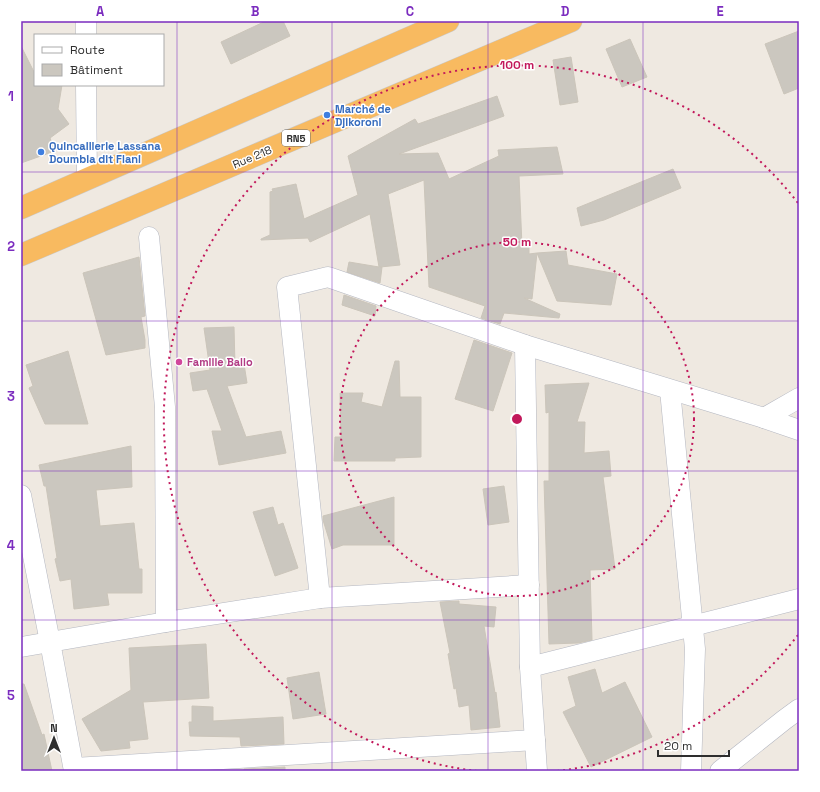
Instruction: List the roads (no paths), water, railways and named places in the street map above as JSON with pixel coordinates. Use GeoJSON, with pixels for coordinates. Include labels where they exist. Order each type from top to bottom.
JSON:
{"type":"FeatureCollection","features":[{"type":"Feature","properties":{"kind":"highway"},"geometry":{"type":"LineString","coordinates":[[21,208],[448,21]]}},
{"type":"Feature","properties":{"kind":"highway","name":"Rue 218"},"geometry":{"type":"LineString","coordinates":[[21,255],[571,21]]}},
{"type":"Feature","properties":{"kind":"street"},"geometry":{"type":"LineString","coordinates":[[86,21],[86,34]]}},
{"type":"Feature","properties":{"kind":"street"},"geometry":{"type":"LineString","coordinates":[[86,86],[87,178]]}},
{"type":"Feature","properties":{"kind":"street"},"geometry":{"type":"LineString","coordinates":[[149,236],[165,407],[166,622]]}},
{"type":"Feature","properties":{"kind":"street"},"geometry":{"type":"LineString","coordinates":[[320,598],[287,288],[328,276],[525,345],[799,430]]}},
{"type":"Feature","properties":{"kind":"street"},"geometry":{"type":"LineString","coordinates":[[525,345],[530,667],[537,771]]}},
{"type":"Feature","properties":{"kind":"street"},"geometry":{"type":"LineString","coordinates":[[670,390],[695,649],[691,771]]}},
{"type":"Feature","properties":{"kind":"street"},"geometry":{"type":"LineString","coordinates":[[764,418],[799,398]]}},
{"type":"Feature","properties":{"kind":"street"},"geometry":{"type":"LineString","coordinates":[[21,495],[74,769],[225,765],[535,740]]}},
{"type":"Feature","properties":{"kind":"street"},"geometry":{"type":"LineString","coordinates":[[21,647],[166,622],[320,598],[529,585]]}},
{"type":"Feature","properties":{"kind":"street"},"geometry":{"type":"LineString","coordinates":[[530,667],[799,599]]}},
{"type":"Feature","properties":{"kind":"street"},"geometry":{"type":"LineString","coordinates":[[720,771],[799,709]]}},
{"type":"Feature","properties":{"kind":"place","name":"Marché de Djikoroni"},"geometry":{"type":"Point","coordinates":[327,115]}},
{"type":"Feature","properties":{"kind":"place","name":"Quincaillerie Lassana Doumbia dit Flani"},"geometry":{"type":"Point","coordinates":[41,152]}},
{"type":"Feature","properties":{"kind":"place","name":"Famille Ballo"},"geometry":{"type":"Point","coordinates":[179,362]}}]}
